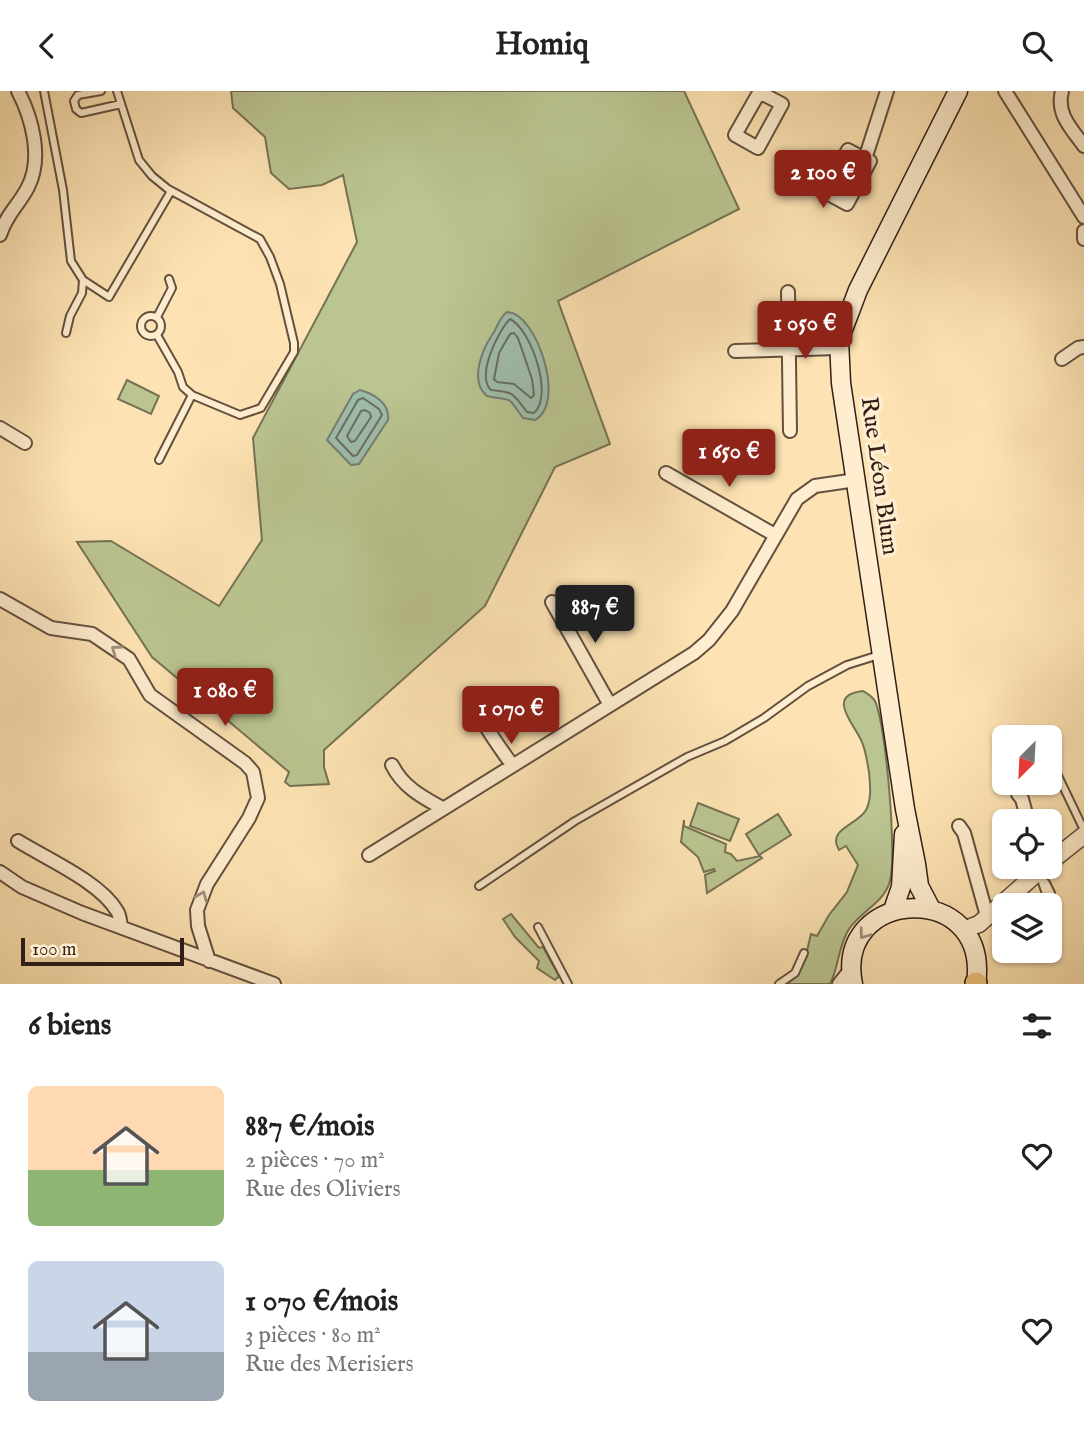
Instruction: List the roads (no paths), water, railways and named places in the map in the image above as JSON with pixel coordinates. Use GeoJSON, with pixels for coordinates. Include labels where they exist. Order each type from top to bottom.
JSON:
{"type":"FeatureCollection","features":[{"type":"Feature","properties":{"kind":"main road","name":"Rue Léon Blum"},"geometry":{"type":"LineString","coordinates":[[931,909],[919,886],[905,809],[838,348],[845,319],[858,290],[958,91]]}},
{"type":"Feature","properties":{"kind":"main road","name":"Rue Léon Blum"},"geometry":{"type":"LineString","coordinates":[[893,910],[901,887],[905,809]]}},
{"type":"Feature","properties":{"kind":"main road"},"geometry":{"type":"LineString","coordinates":[[852,977],[855,947],[875,920],[893,910],[916,907],[931,909],[975,928],[976,984]]}},
{"type":"Feature","properties":{"kind":"street"},"geometry":{"type":"LineString","coordinates":[[0,235],[9,213],[28,187],[36,157],[27,108],[18,91]]}},
{"type":"Feature","properties":{"kind":"street"},"geometry":{"type":"LineString","coordinates":[[865,159],[887,91]]}},
{"type":"Feature","properties":{"kind":"street"},"geometry":{"type":"LineString","coordinates":[[1005,91],[1084,217]]}},
{"type":"Feature","properties":{"kind":"street"},"geometry":{"type":"LineString","coordinates":[[1062,91],[1059,107],[1062,115],[1084,146]]}},
{"type":"Feature","properties":{"kind":"street"},"geometry":{"type":"LineString","coordinates":[[848,150],[865,159],[870,161],[847,204],[825,192],[848,150]]}},
{"type":"Feature","properties":{"kind":"street"},"geometry":{"type":"LineString","coordinates":[[1084,231],[1084,239]]}},
{"type":"Feature","properties":{"kind":"street"},"geometry":{"type":"LineString","coordinates":[[788,292],[790,431]]}},
{"type":"Feature","properties":{"kind":"street"},"geometry":{"type":"LineString","coordinates":[[1062,359],[1084,347]]}},
{"type":"Feature","properties":{"kind":"street"},"geometry":{"type":"LineString","coordinates":[[735,351],[838,348]]}},
{"type":"Feature","properties":{"kind":"street"},"geometry":{"type":"LineString","coordinates":[[0,428],[25,443]]}},
{"type":"Feature","properties":{"kind":"street"},"geometry":{"type":"LineString","coordinates":[[666,473],[775,535]]}},
{"type":"Feature","properties":{"kind":"street"},"geometry":{"type":"LineString","coordinates":[[369,855],[694,653],[720,628],[797,499],[815,486],[856,480]]}},
{"type":"Feature","properties":{"kind":"street"},"geometry":{"type":"LineString","coordinates":[[0,599],[51,628],[92,634],[129,659],[150,695],[245,763],[253,772],[258,798],[249,818],[207,884],[197,910],[198,926],[209,961]]}},
{"type":"Feature","properties":{"kind":"street"},"geometry":{"type":"LineString","coordinates":[[552,602],[610,705]]}},
{"type":"Feature","properties":{"kind":"street"},"geometry":{"type":"LineString","coordinates":[[475,694],[476,706],[512,765]]}},
{"type":"Feature","properties":{"kind":"street"},"geometry":{"type":"LineString","coordinates":[[392,765],[407,787],[442,809]]}},
{"type":"Feature","properties":{"kind":"street"},"geometry":{"type":"LineString","coordinates":[[959,826],[964,833],[975,928]]}},
{"type":"Feature","properties":{"kind":"street"},"geometry":{"type":"LineString","coordinates":[[1062,852],[1084,833]]}},
{"type":"Feature","properties":{"kind":"street"},"geometry":{"type":"LineString","coordinates":[[18,841],[85,881],[107,898],[119,913],[121,926]]}},
{"type":"Feature","properties":{"kind":"street"},"geometry":{"type":"LineString","coordinates":[[0,871],[22,887],[82,913],[274,984]]}},
{"type":"Feature","properties":{"kind":"street"},"geometry":{"type":"LineString","coordinates":[[975,928],[1031,879]]}},
{"type":"Feature","properties":{"kind":"street"},"geometry":{"type":"LineString","coordinates":[[839,984],[852,977]]}},
{"type":"Feature","properties":{"kind":"lane"},"geometry":{"type":"LineString","coordinates":[[44,91],[63,190],[71,261],[83,280],[109,297],[171,191]]}},
{"type":"Feature","properties":{"kind":"lane"},"geometry":{"type":"LineString","coordinates":[[101,91],[78,96],[74,101],[76,109],[81,113],[121,104]]}},
{"type":"Feature","properties":{"kind":"lane"},"geometry":{"type":"LineString","coordinates":[[117,91],[139,160],[152,176],[171,191],[260,239],[280,284],[295,344],[294,352],[261,408],[240,415],[192,395],[183,387],[178,372],[157,335]]}},
{"type":"Feature","properties":{"kind":"lane"},"geometry":{"type":"LineString","coordinates":[[836,171],[858,183]]}},
{"type":"Feature","properties":{"kind":"lane"},"geometry":{"type":"LineString","coordinates":[[157,335],[161,328],[157,317],[172,288],[169,279]]}},
{"type":"Feature","properties":{"kind":"lane"},"geometry":{"type":"LineString","coordinates":[[66,333],[70,316],[82,293],[83,280]]}},
{"type":"Feature","properties":{"kind":"lane"},"geometry":{"type":"LineString","coordinates":[[157,317],[145,317],[140,324],[145,335],[157,335]]}},
{"type":"Feature","properties":{"kind":"lane"},"geometry":{"type":"LineString","coordinates":[[159,460],[192,395]]}},
{"type":"Feature","properties":{"kind":"lane"},"geometry":{"type":"LineString","coordinates":[[479,886],[575,821],[687,757],[725,741],[764,718],[808,686],[847,665],[881,655]]}},
{"type":"Feature","properties":{"kind":"lane"},"geometry":{"type":"LineString","coordinates":[[1062,785],[1084,833]]}},
{"type":"Feature","properties":{"kind":"lane"},"geometry":{"type":"LineString","coordinates":[[538,927],[568,984]]}},
{"type":"Feature","properties":{"kind":"lane"},"geometry":{"type":"LineString","coordinates":[[779,984],[798,970],[804,953]]}},
{"type":"Feature","properties":{"kind":"water"},"geometry":{"type":"Polygon","coordinates":[[[507,312],[518,316],[528,326],[544,360],[548,396],[544,410],[535,420],[523,418],[508,400],[487,396],[479,383],[479,366],[484,349],[507,312]]]}},
{"type":"Feature","properties":{"kind":"water"},"geometry":{"type":"Polygon","coordinates":[[[360,390],[371,394],[384,405],[388,420],[359,464],[351,465],[327,440],[353,394],[360,390]]]}}]}
